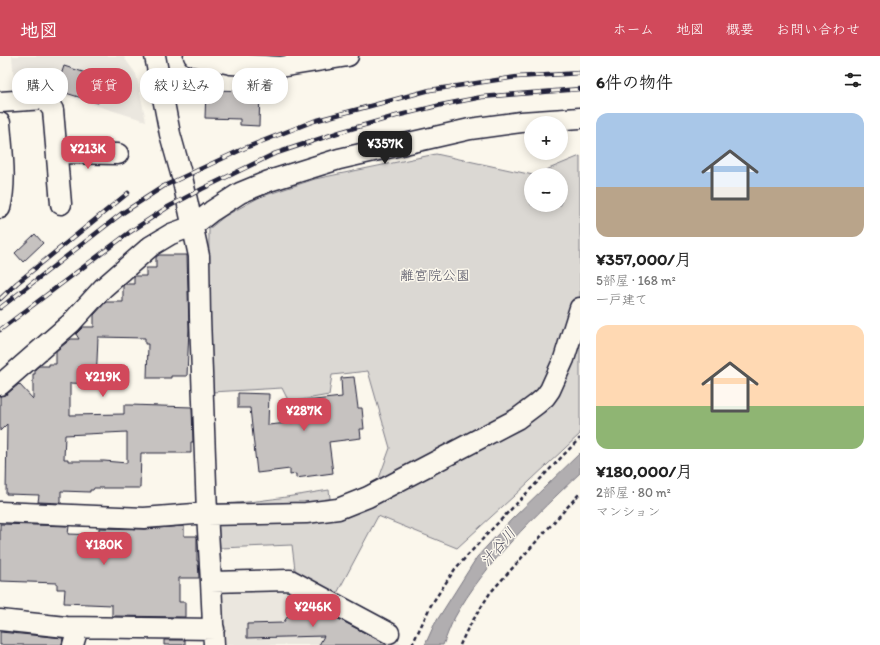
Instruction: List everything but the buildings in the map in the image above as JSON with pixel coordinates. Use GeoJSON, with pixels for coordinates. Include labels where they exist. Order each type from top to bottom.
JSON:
{"type":"FeatureCollection","features":[{"type":"Feature","properties":{"kind":"street"},"geometry":{"type":"LineString","coordinates":[[0,620],[76,636],[214,637],[207,514],[200,317],[200,256],[182,177],[170,134],[155,56]]}},
{"type":"Feature","properties":{"kind":"street"},"geometry":{"type":"LineString","coordinates":[[194,56],[231,64],[263,61],[280,67],[348,56]]}},
{"type":"Feature","properties":{"kind":"street"},"geometry":{"type":"LineString","coordinates":[[0,102],[45,99],[53,110],[58,153],[61,204]]}},
{"type":"Feature","properties":{"kind":"street"},"geometry":{"type":"LineString","coordinates":[[0,385],[70,323],[102,288],[151,246],[171,234],[193,226],[212,211],[240,193],[269,180],[339,159],[470,129],[521,122],[580,118]]}},
{"type":"Feature","properties":{"kind":"street"},"geometry":{"type":"LineString","coordinates":[[0,123],[3,166],[3,188],[0,208]]}},
{"type":"Feature","properties":{"kind":"street"},"geometry":{"type":"LineString","coordinates":[[58,153],[118,154]]}},
{"type":"Feature","properties":{"kind":"street"},"geometry":{"type":"LineString","coordinates":[[0,512],[144,518],[207,514],[306,513],[338,509],[368,497],[518,419],[537,404],[550,390],[564,359],[580,308]]}},
{"type":"Feature","properties":{"kind":"street"},"geometry":{"type":"LineString","coordinates":[[212,582],[290,580],[388,632]]}},
{"type":"Feature","properties":{"kind":"path"},"geometry":{"type":"LineString","coordinates":[[412,645],[431,605],[454,569],[580,438]]}},
{"type":"Feature","properties":{"kind":"path"},"geometry":{"type":"LineString","coordinates":[[460,645],[467,630],[490,593],[580,493]]}},
{"type":"Feature","properties":{"kind":"shaded area"},"geometry":{"type":"Polygon","coordinates":[[[12,56],[123,56],[132,68],[76,68],[76,99],[68,97],[68,68],[13,68],[12,56]]]}},
{"type":"Feature","properties":{"kind":"shaded area"},"geometry":{"type":"Polygon","coordinates":[[[132,68],[136,74],[140,93],[140,104],[142,104],[146,121],[91,104],[132,104],[132,68]]]}},
{"type":"Feature","properties":{"kind":"shaded area"},"geometry":{"type":"Polygon","coordinates":[[[291,585],[404,645],[220,645],[218,586],[291,585]]]}},
{"type":"Feature","properties":{"kind":"green space","name":"離宮院公園"},"geometry":{"type":"Polygon","coordinates":[[[436,154],[524,173],[524,212],[568,212],[568,168],[551,168],[580,156],[580,434],[457,548],[378,516],[334,599],[296,578],[292,545],[220,548],[217,504],[259,501],[329,490],[332,514],[369,506],[390,448],[368,371],[332,375],[329,395],[289,402],[282,388],[212,392],[208,350],[209,229],[225,216],[260,197],[315,179],[436,154]]]}},
{"type":"Feature","properties":{"kind":"water","name":"汁谷川"},"geometry":{"type":"Polygon","coordinates":[[[580,453],[580,473],[546,505],[496,559],[467,597],[450,627],[443,645],[425,645],[434,625],[477,557],[511,520],[580,453]]]}},
{"type":"Feature","properties":{"kind":"railway"},"geometry":{"type":"LineString","coordinates":[[0,308],[121,214],[164,186],[245,148],[314,121],[430,90],[517,77],[580,73]]}},
{"type":"Feature","properties":{"kind":"railway"},"geometry":{"type":"LineString","coordinates":[[0,330],[130,232],[168,207],[274,154],[340,132],[441,105],[482,97],[580,89]]}},
{"type":"Feature","properties":{"kind":"railway"},"geometry":{"type":"LineString","coordinates":[[0,299],[17,283],[128,193]]}}]}
